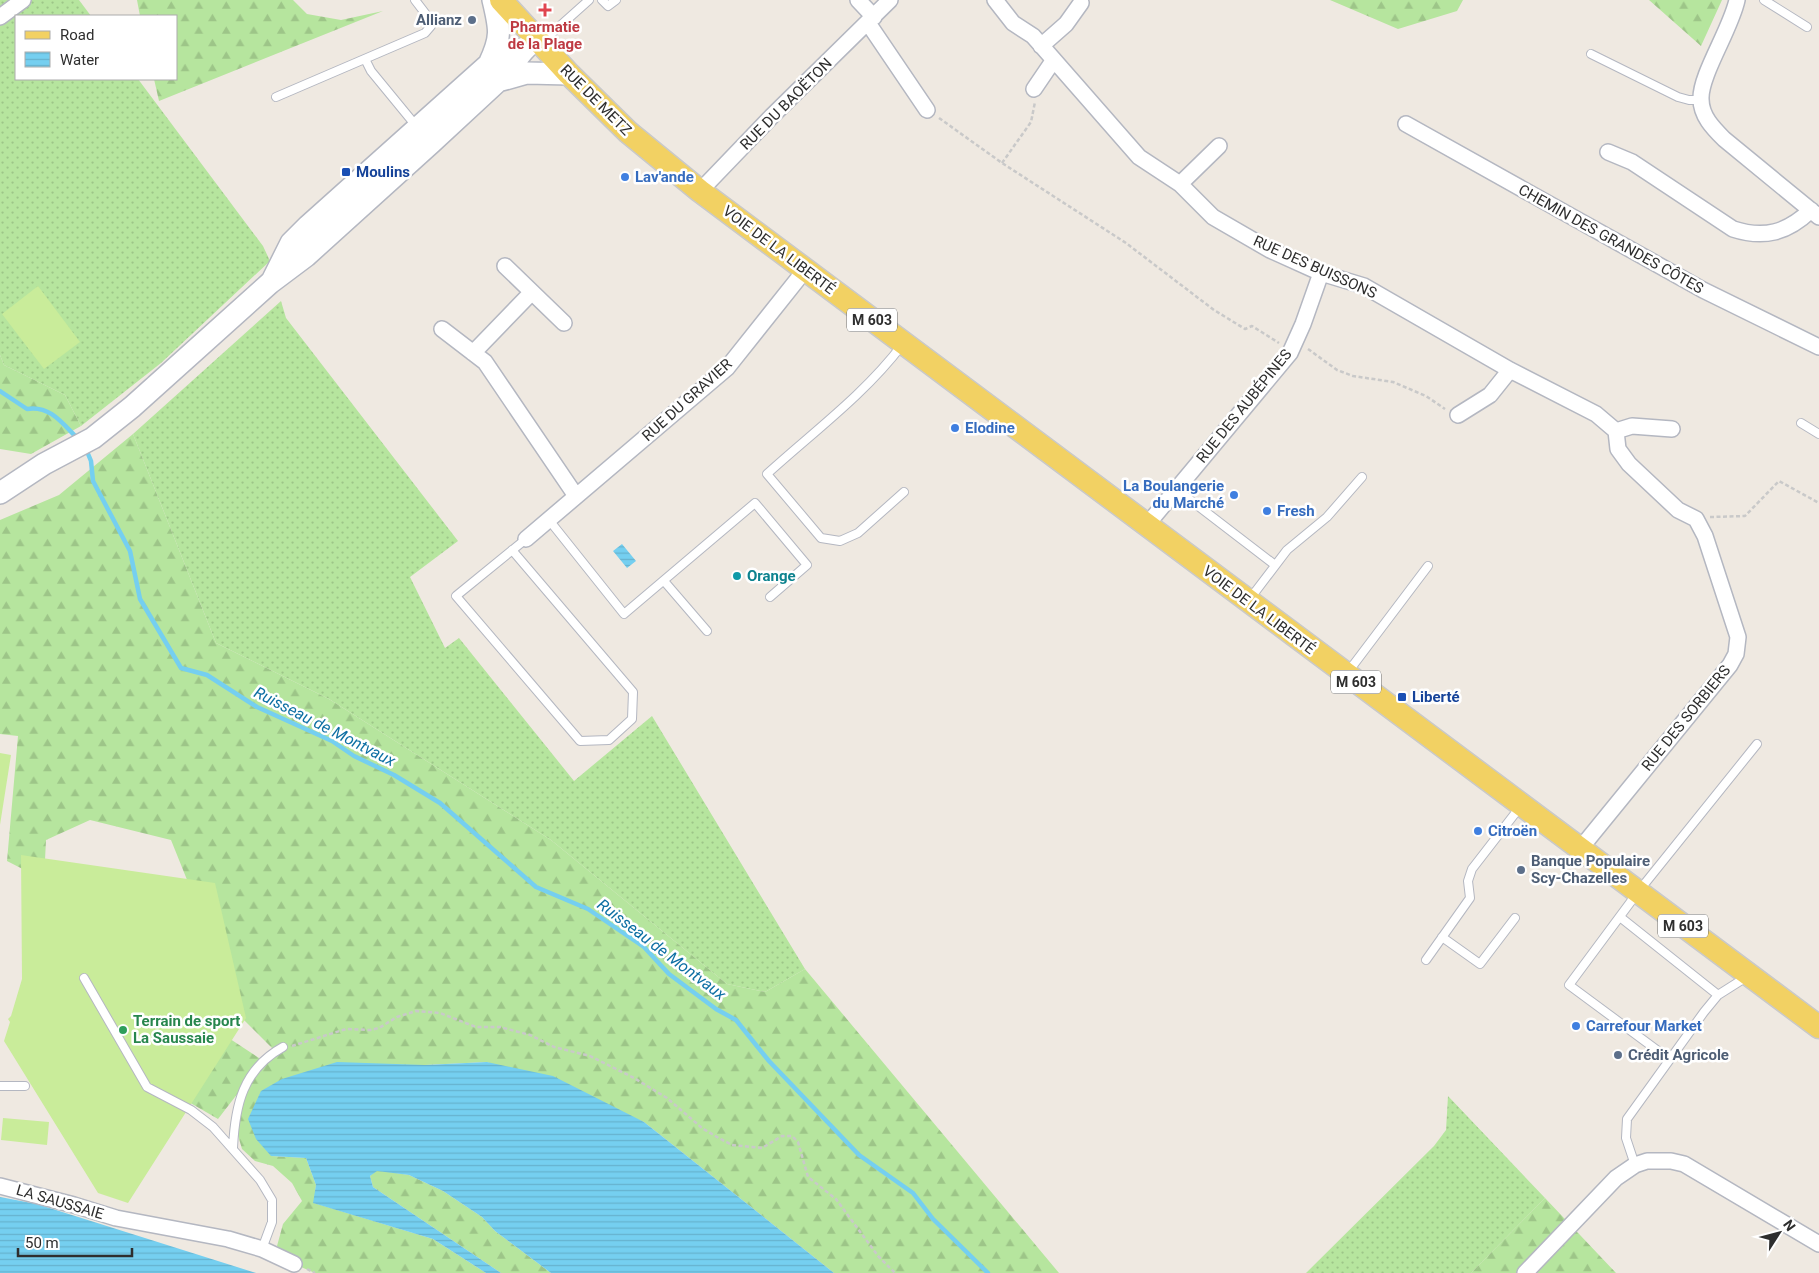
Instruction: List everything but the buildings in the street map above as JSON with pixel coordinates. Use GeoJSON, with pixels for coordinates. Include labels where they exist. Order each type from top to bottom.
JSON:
{"type":"FeatureCollection","features":[{"type":"Feature","properties":{"kind":"main road"},"geometry":{"type":"LineString","coordinates":[[0,493],[44,464],[92,438],[132,407],[270,283],[306,256],[430,143],[493,73],[499,26],[493,0]]}},
{"type":"Feature","properties":{"kind":"main road","name":"RUE DE METZ"},"geometry":{"type":"LineString","coordinates":[[501,0],[533,44],[569,74],[628,132],[700,191]]}},
{"type":"Feature","properties":{"kind":"main road"},"geometry":{"type":"LineString","coordinates":[[270,283],[291,243],[417,127],[533,44]]}},
{"type":"Feature","properties":{"kind":"main road"},"geometry":{"type":"LineString","coordinates":[[493,73],[569,74]]}},
{"type":"Feature","properties":{"kind":"main road","name":"VOIE DE LA LIBERTÉ"},"geometry":{"type":"LineString","coordinates":[[700,191],[1819,1027]]}},
{"type":"Feature","properties":{"kind":"main road"},"geometry":{"type":"LineString","coordinates":[[0,476],[44,464]]}},
{"type":"Feature","properties":{"kind":"street"},"geometry":{"type":"LineString","coordinates":[[0,17],[23,0]]}},
{"type":"Feature","properties":{"kind":"street"},"geometry":{"type":"LineString","coordinates":[[858,0],[928,110]]}},
{"type":"Feature","properties":{"kind":"street","name":"RUE DU BAOËTON"},"geometry":{"type":"LineString","coordinates":[[700,191],[772,116],[890,0]]}},
{"type":"Feature","properties":{"kind":"street","name":"RUE DES BUISSONS"},"geometry":{"type":"LineString","coordinates":[[996,0],[1013,23],[1033,36],[1053,61],[1140,157],[1180,184],[1213,217],[1270,250],[1321,273],[1364,286],[1510,370],[1596,414],[1616,431]]}},
{"type":"Feature","properties":{"kind":"street"},"geometry":{"type":"LineString","coordinates":[[1608,152],[1632,162],[1733,229],[1751,235],[1781,230],[1815,214],[1724,139],[1708,120],[1700,100],[1703,86],[1729,26],[1737,0]]}},
{"type":"Feature","properties":{"kind":"street"},"geometry":{"type":"LineString","coordinates":[[1041,46],[1066,24],[1081,3]]}},
{"type":"Feature","properties":{"kind":"street"},"geometry":{"type":"LineString","coordinates":[[1034,89],[1053,61]]}},
{"type":"Feature","properties":{"kind":"street","name":"CHEMIN DES GRANDES CÔTES"},"geometry":{"type":"LineString","coordinates":[[1406,124],[1703,290],[1819,346]]}},
{"type":"Feature","properties":{"kind":"street"},"geometry":{"type":"LineString","coordinates":[[1180,184],[1219,146]]}},
{"type":"Feature","properties":{"kind":"street"},"geometry":{"type":"LineString","coordinates":[[506,266],[564,323]]}},
{"type":"Feature","properties":{"kind":"street","name":"RUE DU GRAVIER"},"geometry":{"type":"LineString","coordinates":[[526,539],[726,368],[805,270]]}},
{"type":"Feature","properties":{"kind":"street","name":"RUE DES AUBÉPINES"},"geometry":{"type":"LineString","coordinates":[[1146,526],[1290,353],[1321,273]]}},
{"type":"Feature","properties":{"kind":"street"},"geometry":{"type":"LineString","coordinates":[[474,353],[532,292]]}},
{"type":"Feature","properties":{"kind":"street"},"geometry":{"type":"LineString","coordinates":[[442,328],[484,362],[576,496]]}},
{"type":"Feature","properties":{"kind":"street"},"geometry":{"type":"LineString","coordinates":[[1458,415],[1490,395],[1510,370]]}},
{"type":"Feature","properties":{"kind":"street"},"geometry":{"type":"LineString","coordinates":[[1672,429],[1632,426],[1616,431],[1618,449],[1629,464],[1678,510],[1696,519]]}},
{"type":"Feature","properties":{"kind":"street","name":"RUE DES SORBIERS"},"geometry":{"type":"LineString","coordinates":[[1580,849],[1730,665],[1736,654],[1738,637],[1704,536],[1696,519]]}},
{"type":"Feature","properties":{"kind":"street"},"geometry":{"type":"LineString","coordinates":[[1525,1273],[1616,1178],[1635,1165],[1658,1161],[1684,1164],[1819,1244]]}},
{"type":"Feature","properties":{"kind":"street","name":"LA SAUSSAIE"},"geometry":{"type":"LineString","coordinates":[[0,1186],[116,1218],[228,1239],[262,1248],[294,1264]]}},
{"type":"Feature","properties":{"kind":"lane"},"geometry":{"type":"LineString","coordinates":[[276,97],[425,32],[431,26],[428,16],[416,0]]}},
{"type":"Feature","properties":{"kind":"lane"},"geometry":{"type":"LineString","coordinates":[[533,44],[589,0]]}},
{"type":"Feature","properties":{"kind":"lane"},"geometry":{"type":"LineString","coordinates":[[602,0],[608,6],[616,0]]}},
{"type":"Feature","properties":{"kind":"lane"},"geometry":{"type":"LineString","coordinates":[[1764,0],[1808,27]]}},
{"type":"Feature","properties":{"kind":"lane"},"geometry":{"type":"LineString","coordinates":[[1591,54],[1678,97],[1700,100]]}},
{"type":"Feature","properties":{"kind":"lane"},"geometry":{"type":"LineString","coordinates":[[365,59],[370,71],[430,143]]}},
{"type":"Feature","properties":{"kind":"lane"},"geometry":{"type":"LineString","coordinates":[[903,344],[889,362],[863,388],[767,474],[821,538],[840,541],[858,533],[904,492]]}},
{"type":"Feature","properties":{"kind":"lane"},"geometry":{"type":"LineString","coordinates":[[1801,423],[1819,434]]}},
{"type":"Feature","properties":{"kind":"lane"},"geometry":{"type":"LineString","coordinates":[[1248,601],[1287,550],[1328,517],[1362,478]]}},
{"type":"Feature","properties":{"kind":"lane"},"geometry":{"type":"LineString","coordinates":[[1176,490],[1275,565]]}},
{"type":"Feature","properties":{"kind":"lane"},"geometry":{"type":"LineString","coordinates":[[549,520],[624,614],[755,503],[807,565],[770,597]]}},
{"type":"Feature","properties":{"kind":"lane"},"geometry":{"type":"LineString","coordinates":[[512,550],[633,692],[632,720],[609,740],[580,741],[456,596],[512,550],[526,539]]}},
{"type":"Feature","properties":{"kind":"lane"},"geometry":{"type":"LineString","coordinates":[[1346,675],[1428,566]]}},
{"type":"Feature","properties":{"kind":"lane"},"geometry":{"type":"LineString","coordinates":[[664,581],[706,631]]}},
{"type":"Feature","properties":{"kind":"lane"},"geometry":{"type":"LineString","coordinates":[[1669,1059],[1569,985],[1638,892],[1757,744]]}},
{"type":"Feature","properties":{"kind":"lane"},"geometry":{"type":"LineString","coordinates":[[1426,960],[1470,898],[1468,881],[1472,869],[1521,805]]}},
{"type":"Feature","properties":{"kind":"lane"},"geometry":{"type":"LineString","coordinates":[[1620,917],[1718,995]]}},
{"type":"Feature","properties":{"kind":"lane"},"geometry":{"type":"LineString","coordinates":[[1442,937],[1480,964],[1515,918]]}},
{"type":"Feature","properties":{"kind":"lane"},"geometry":{"type":"LineString","coordinates":[[1635,1165],[1626,1138],[1627,1119],[1669,1059],[1718,995],[1750,975]]}},
{"type":"Feature","properties":{"kind":"lane"},"geometry":{"type":"LineString","coordinates":[[84,978],[147,1087],[191,1110],[213,1127],[260,1180],[272,1200],[272,1222],[262,1248]]}},
{"type":"Feature","properties":{"kind":"lane"},"geometry":{"type":"LineString","coordinates":[[233,1148],[234,1122],[246,1082],[262,1060],[283,1047]]}},
{"type":"Feature","properties":{"kind":"lane"},"geometry":{"type":"LineString","coordinates":[[0,1086],[24,1086]]}},
{"type":"Feature","properties":{"kind":"path"},"geometry":{"type":"LineString","coordinates":[[1002,163],[1031,122],[1036,107],[1034,89]]}},
{"type":"Feature","properties":{"kind":"path"},"geometry":{"type":"LineString","coordinates":[[928,110],[1002,163],[1126,243],[1214,310],[1245,329],[1252,326],[1281,344],[1304,346],[1337,370],[1353,376],[1393,382],[1426,396],[1458,415]]}},
{"type":"Feature","properties":{"kind":"path"},"geometry":{"type":"LineString","coordinates":[[1696,519],[1745,516],[1779,481],[1819,503]]}},
{"type":"Feature","properties":{"kind":"path"},"geometry":{"type":"LineString","coordinates":[[283,1047],[298,1045],[346,1028],[370,1030],[379,1028],[397,1016],[416,1011],[440,1013],[476,1026],[507,1029],[530,1035],[554,1047],[590,1056],[634,1078],[667,1098],[702,1128],[732,1144],[762,1148],[782,1136],[792,1136],[798,1142],[808,1177],[836,1199],[878,1256],[895,1273]]}},
{"type":"Feature","properties":{"kind":"green space"},"geometry":{"type":"Polygon","coordinates":[[[0,0],[79,0],[90,15],[15,15],[15,80],[139,80],[263,246],[270,261],[161,363],[81,426],[65,395],[4,365],[0,355],[0,0]]]}},
{"type":"Feature","properties":{"kind":"green space"},"geometry":{"type":"Polygon","coordinates":[[[137,0],[293,0],[307,14],[341,20],[383,11],[159,101],[154,80],[178,80],[178,15],[140,15],[137,0]]]}},
{"type":"Feature","properties":{"kind":"green space"},"geometry":{"type":"Polygon","coordinates":[[[1330,0],[1463,0],[1457,11],[1398,29],[1330,0]]]}},
{"type":"Feature","properties":{"kind":"green space"},"geometry":{"type":"Polygon","coordinates":[[[1649,0],[1722,0],[1701,46],[1649,0]]]}},
{"type":"Feature","properties":{"kind":"green space"},"geometry":{"type":"Polygon","coordinates":[[[38,286],[80,342],[44,369],[2,314],[38,286]]]}},
{"type":"Feature","properties":{"kind":"green space"},"geometry":{"type":"Polygon","coordinates":[[[281,301],[286,318],[458,541],[410,577],[445,648],[459,638],[574,781],[652,716],[805,969],[765,992],[727,984],[551,840],[329,699],[216,643],[133,434],[281,301]]]}},
{"type":"Feature","properties":{"kind":"green space"},"geometry":{"type":"Polygon","coordinates":[[[0,355],[4,365],[65,395],[81,426],[31,454],[0,449],[0,355]]]}},
{"type":"Feature","properties":{"kind":"green space"},"geometry":{"type":"Polygon","coordinates":[[[133,434],[216,643],[329,699],[551,840],[727,984],[765,992],[805,969],[1059,1273],[834,1273],[644,1122],[487,1062],[425,1065],[271,1156],[306,1158],[316,1185],[314,1203],[433,1239],[486,1273],[315,1273],[294,1264],[277,1246],[283,1224],[302,1201],[292,1183],[273,1166],[255,1161],[242,1149],[234,1122],[245,1084],[218,1119],[175,1094],[218,1031],[262,1060],[275,1051],[243,1019],[171,840],[90,820],[46,840],[44,880],[7,861],[18,736],[0,734],[0,520],[59,495],[133,434]]]}},
{"type":"Feature","properties":{"kind":"green space"},"geometry":{"type":"Polygon","coordinates":[[[0,753],[11,755],[0,825],[0,753]]]}},
{"type":"Feature","properties":{"kind":"green space","name":"Terrain de sport La Saussaie"},"geometry":{"type":"Polygon","coordinates":[[[21,855],[215,883],[246,1018],[128,1203],[98,1193],[4,1041],[10,1022],[8,1019],[11,1016],[22,979],[21,855]]]}},
{"type":"Feature","properties":{"kind":"green space"},"geometry":{"type":"Polygon","coordinates":[[[1448,1096],[1545,1198],[1471,1273],[1306,1273],[1434,1146],[1446,1130],[1448,1096]]]}},
{"type":"Feature","properties":{"kind":"green space"},"geometry":{"type":"Polygon","coordinates":[[[3,1118],[49,1122],[47,1145],[1,1140],[3,1118]]]}},
{"type":"Feature","properties":{"kind":"green space"},"geometry":{"type":"Polygon","coordinates":[[[377,1170],[409,1175],[443,1191],[482,1217],[495,1231],[551,1273],[501,1273],[373,1187],[370,1176],[377,1170]]]}},
{"type":"Feature","properties":{"kind":"green space"},"geometry":{"type":"Polygon","coordinates":[[[1545,1198],[1616,1273],[1471,1273],[1545,1198]]]}},
{"type":"Feature","properties":{"kind":"water"},"geometry":{"type":"Polygon","coordinates":[[[622,544],[636,561],[627,568],[613,551],[622,544]]]}},
{"type":"Feature","properties":{"kind":"water"},"geometry":{"type":"Polygon","coordinates":[[[337,1062],[425,1065],[487,1062],[553,1076],[644,1122],[834,1273],[551,1273],[495,1231],[482,1217],[443,1191],[409,1175],[377,1171],[370,1176],[373,1187],[501,1273],[486,1273],[433,1239],[313,1203],[316,1185],[306,1158],[271,1156],[256,1139],[248,1119],[261,1091],[282,1079],[337,1062]]]}},
{"type":"Feature","properties":{"kind":"water"},"geometry":{"type":"Polygon","coordinates":[[[0,1197],[37,1204],[256,1273],[0,1273],[0,1197]]]}},
{"type":"Feature","properties":{"kind":"waterway","name":"Ruisseau de Montvaux"},"geometry":{"type":"LineString","coordinates":[[0,391],[27,409],[43,410],[49,413],[78,439]]}},
{"type":"Feature","properties":{"kind":"waterway","name":"Ruisseau de Montvaux"},"geometry":{"type":"LineString","coordinates":[[86,449],[91,461],[93,481],[130,551],[140,599],[181,668],[207,675],[257,707],[332,741],[354,756],[394,775],[440,803],[536,887],[588,909],[644,947],[669,974],[716,1009],[736,1020],[769,1061],[859,1155],[913,1193],[933,1219],[988,1273]]}},
{"type":"Feature","properties":{"kind":"place","name":"Pharmatie de la Plage"},"geometry":{"type":"Point","coordinates":[545,10]}},
{"type":"Feature","properties":{"kind":"place","name":"Allianz"},"geometry":{"type":"Point","coordinates":[472,20]}},
{"type":"Feature","properties":{"kind":"place","name":"Moulins"},"geometry":{"type":"Point","coordinates":[346,172]}},
{"type":"Feature","properties":{"kind":"place","name":"Lav'ande"},"geometry":{"type":"Point","coordinates":[625,177]}},
{"type":"Feature","properties":{"kind":"place","name":"Elodine"},"geometry":{"type":"Point","coordinates":[955,428]}},
{"type":"Feature","properties":{"kind":"place","name":"La Boulangerie du Marché"},"geometry":{"type":"Point","coordinates":[1234,495]}},
{"type":"Feature","properties":{"kind":"place","name":"Fresh"},"geometry":{"type":"Point","coordinates":[1267,511]}},
{"type":"Feature","properties":{"kind":"place","name":"Orange"},"geometry":{"type":"Point","coordinates":[737,576]}},
{"type":"Feature","properties":{"kind":"place","name":"Liberté"},"geometry":{"type":"Point","coordinates":[1402,697]}},
{"type":"Feature","properties":{"kind":"place","name":"Citroën"},"geometry":{"type":"Point","coordinates":[1478,831]}},
{"type":"Feature","properties":{"kind":"place","name":"Banque Populaire Scy-Chazelles"},"geometry":{"type":"Point","coordinates":[1521,870]}},
{"type":"Feature","properties":{"kind":"place","name":"Carrefour Market"},"geometry":{"type":"Point","coordinates":[1576,1026]}},
{"type":"Feature","properties":{"kind":"place","name":"Terrain de sport La Saussaie"},"geometry":{"type":"Point","coordinates":[123,1030]}},
{"type":"Feature","properties":{"kind":"place","name":"Crédit Agricole"},"geometry":{"type":"Point","coordinates":[1618,1055]}}]}
